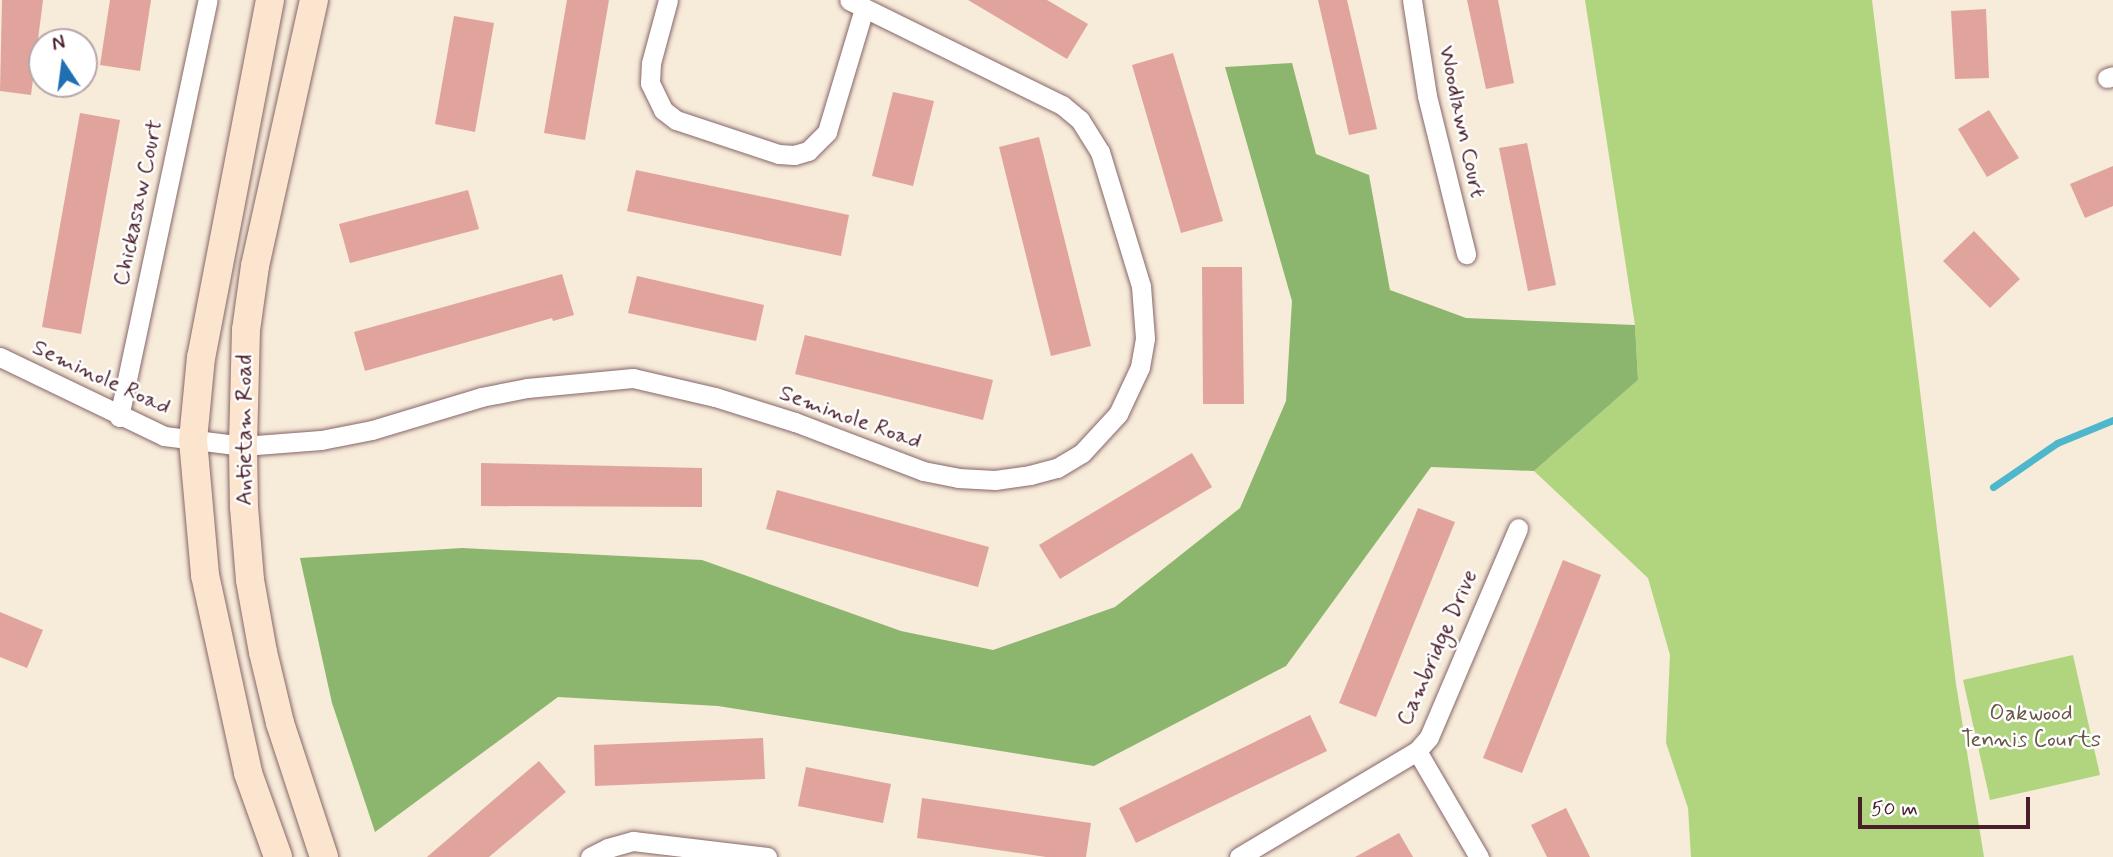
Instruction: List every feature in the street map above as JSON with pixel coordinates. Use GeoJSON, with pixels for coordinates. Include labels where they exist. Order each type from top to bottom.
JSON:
{"type":"FeatureCollection","features":[{"type":"Feature","properties":{"kind":"street","name":"Chickasaw Court"},"geometry":{"type":"LineString","coordinates":[[119,417],[208,0]]}},
{"type":"Feature","properties":{"kind":"street","name":"Antietam Road"},"geometry":{"type":"LineString","coordinates":[[270,0],[201,357],[193,440],[205,575],[248,774],[278,857]]}},
{"type":"Feature","properties":{"kind":"street","name":"Antietam Road"},"geometry":{"type":"LineString","coordinates":[[314,0],[255,266],[246,330],[243,446],[244,508],[250,580],[263,652],[280,723],[324,857]]}},
{"type":"Feature","properties":{"kind":"street"},"geometry":{"type":"LineString","coordinates":[[668,0],[651,64],[650,83],[663,110],[676,120],[779,154],[794,155],[808,151],[827,132],[856,5]]}},
{"type":"Feature","properties":{"kind":"street","name":"Woodlawn Court"},"geometry":{"type":"LineString","coordinates":[[1412,0],[1427,96],[1466,254]]}},
{"type":"Feature","properties":{"kind":"street","name":"Seminole Road"},"geometry":{"type":"LineString","coordinates":[[0,357],[119,417],[164,436],[243,446],[321,440],[372,430],[481,397],[527,388],[633,379],[715,397],[782,418],[923,471],[958,478],[995,480],[1057,468],[1082,453],[1103,433],[1123,406],[1140,367],[1145,338],[1141,286],[1094,139],[1080,120],[1062,105],[856,5]]}},
{"type":"Feature","properties":{"kind":"street","name":"Cambridge Drive"},"geometry":{"type":"LineString","coordinates":[[1239,857],[1417,751],[1429,737],[1518,528]]}},
{"type":"Feature","properties":{"kind":"street"},"geometry":{"type":"LineString","coordinates":[[1417,751],[1479,857]]}},
{"type":"Feature","properties":{"kind":"street"},"geometry":{"type":"LineString","coordinates":[[590,857],[608,848],[633,841],[767,857]]}},
{"type":"Feature","properties":{"kind":"green space"},"geometry":{"type":"Polygon","coordinates":[[[1585,0],[1872,0],[1956,684],[1984,857],[1691,857],[1688,808],[1666,743],[1670,655],[1648,578],[1534,471],[1638,380],[1635,325],[1585,0]]]}},
{"type":"Feature","properties":{"kind":"green space"},"geometry":{"type":"Polygon","coordinates":[[[1292,63],[1316,154],[1369,175],[1390,290],[1466,318],[1635,325],[1638,380],[1534,471],[1431,467],[1286,666],[1094,766],[718,706],[558,697],[375,832],[332,703],[300,558],[462,548],[702,560],[901,631],[993,650],[1115,607],[1240,508],[1286,401],[1292,301],[1225,67],[1292,63]]]}},
{"type":"Feature","properties":{"kind":"green space","name":"Oakwood Tennis Courts"},"geometry":{"type":"Polygon","coordinates":[[[2073,655],[2100,775],[1990,800],[1963,680],[2073,655]]]}},
{"type":"Feature","properties":{"kind":"building"},"geometry":{"type":"Polygon","coordinates":[[[2,0],[43,0],[39,28],[28,28],[28,95],[0,91],[2,0]]]}},
{"type":"Feature","properties":{"kind":"building"},"geometry":{"type":"Polygon","coordinates":[[[110,0],[151,0],[140,71],[100,65],[110,0]]]}},
{"type":"Feature","properties":{"kind":"building"},"geometry":{"type":"Polygon","coordinates":[[[567,0],[609,0],[585,140],[544,133],[567,0]]]}},
{"type":"Feature","properties":{"kind":"building"},"geometry":{"type":"Polygon","coordinates":[[[968,0],[1047,0],[1088,24],[1067,59],[968,0]]]}},
{"type":"Feature","properties":{"kind":"building"},"geometry":{"type":"Polygon","coordinates":[[[1318,0],[1347,0],[1377,129],[1349,135],[1318,0]]]}},
{"type":"Feature","properties":{"kind":"building"},"geometry":{"type":"Polygon","coordinates":[[[1467,0],[1498,0],[1514,83],[1486,89],[1467,0]]]}},
{"type":"Feature","properties":{"kind":"building"},"geometry":{"type":"Polygon","coordinates":[[[1986,9],[1989,78],[1955,79],[1951,11],[1986,9]]]}},
{"type":"Feature","properties":{"kind":"building"},"geometry":{"type":"Polygon","coordinates":[[[454,16],[494,23],[475,132],[435,124],[454,16]]]}},
{"type":"Feature","properties":{"kind":"building"},"geometry":{"type":"Polygon","coordinates":[[[1173,53],[1223,221],[1181,233],[1132,65],[1173,53]]]}},
{"type":"Feature","properties":{"kind":"building"},"geometry":{"type":"Polygon","coordinates":[[[893,92],[934,101],[913,186],[872,176],[893,92]]]}},
{"type":"Feature","properties":{"kind":"building"},"geometry":{"type":"Polygon","coordinates":[[[1989,110],[2019,158],[1987,177],[1958,129],[1989,110]]]}},
{"type":"Feature","properties":{"kind":"building"},"geometry":{"type":"Polygon","coordinates":[[[80,113],[120,120],[81,334],[42,327],[80,113]]]}},
{"type":"Feature","properties":{"kind":"building"},"geometry":{"type":"Polygon","coordinates":[[[1039,137],[1091,346],[1051,356],[999,147],[1039,137]]]}},
{"type":"Feature","properties":{"kind":"building"},"geometry":{"type":"Polygon","coordinates":[[[1527,143],[1556,285],[1528,291],[1499,148],[1527,143]]]}},
{"type":"Feature","properties":{"kind":"building"},"geometry":{"type":"Polygon","coordinates":[[[2113,166],[2113,206],[2085,218],[2070,184],[2113,166]]]}},
{"type":"Feature","properties":{"kind":"building"},"geometry":{"type":"Polygon","coordinates":[[[636,170],[849,215],[841,256],[627,211],[636,170]]]}},
{"type":"Feature","properties":{"kind":"building"},"geometry":{"type":"Polygon","coordinates":[[[468,190],[479,229],[350,263],[339,224],[468,190]]]}},
{"type":"Feature","properties":{"kind":"building"},"geometry":{"type":"Polygon","coordinates":[[[1974,231],[2020,279],[1990,308],[1943,261],[1974,231]]]}},
{"type":"Feature","properties":{"kind":"building"},"geometry":{"type":"Polygon","coordinates":[[[1202,267],[1242,267],[1244,404],[1203,404],[1202,267]]]}},
{"type":"Feature","properties":{"kind":"building"},"geometry":{"type":"Polygon","coordinates":[[[562,274],[574,315],[553,321],[552,318],[365,371],[354,332],[562,274]]]}},
{"type":"Feature","properties":{"kind":"building"},"geometry":{"type":"Polygon","coordinates":[[[637,276],[764,305],[756,341],[628,313],[637,276]]]}},
{"type":"Feature","properties":{"kind":"building"},"geometry":{"type":"Polygon","coordinates":[[[805,335],[993,380],[983,420],[795,374],[805,335]]]}},
{"type":"Feature","properties":{"kind":"building"},"geometry":{"type":"Polygon","coordinates":[[[1192,453],[1212,487],[1060,579],[1039,545],[1192,453]]]}},
{"type":"Feature","properties":{"kind":"building"},"geometry":{"type":"Polygon","coordinates":[[[481,463],[702,468],[702,507],[481,506],[481,463]]]}},
{"type":"Feature","properties":{"kind":"building"},"geometry":{"type":"Polygon","coordinates":[[[777,490],[989,547],[978,587],[766,529],[777,490]]]}},
{"type":"Feature","properties":{"kind":"building"},"geometry":{"type":"Polygon","coordinates":[[[1418,508],[1455,522],[1376,717],[1339,703],[1418,508]]]}},
{"type":"Feature","properties":{"kind":"building"},"geometry":{"type":"Polygon","coordinates":[[[1563,560],[1601,575],[1522,773],[1483,758],[1563,560]]]}},
{"type":"Feature","properties":{"kind":"building"},"geometry":{"type":"Polygon","coordinates":[[[0,612],[43,630],[27,668],[0,657],[0,612]]]}},
{"type":"Feature","properties":{"kind":"building"},"geometry":{"type":"Polygon","coordinates":[[[1310,715],[1327,751],[1136,843],[1119,808],[1310,715]]]}},
{"type":"Feature","properties":{"kind":"building"},"geometry":{"type":"Polygon","coordinates":[[[763,738],[765,779],[595,786],[594,745],[763,738]]]}},
{"type":"Feature","properties":{"kind":"building"},"geometry":{"type":"Polygon","coordinates":[[[539,761],[566,792],[489,857],[427,857],[539,761]]]}},
{"type":"Feature","properties":{"kind":"building"},"geometry":{"type":"Polygon","coordinates":[[[806,767],[891,784],[883,823],[798,806],[806,767]]]}},
{"type":"Feature","properties":{"kind":"building"},"geometry":{"type":"Polygon","coordinates":[[[922,798],[1091,823],[1086,857],[1046,857],[917,838],[922,798]]]}},
{"type":"Feature","properties":{"kind":"building"},"geometry":{"type":"Polygon","coordinates":[[[1566,808],[1590,857],[1547,857],[1531,825],[1566,808]]]}},
{"type":"Feature","properties":{"kind":"building"},"geometry":{"type":"Polygon","coordinates":[[[1399,833],[1413,857],[1355,857],[1399,833]]]}},
{"type":"Feature","properties":{"kind":"waterway"},"geometry":{"type":"LineString","coordinates":[[1993,487],[2057,443],[2113,420]]}}]}
